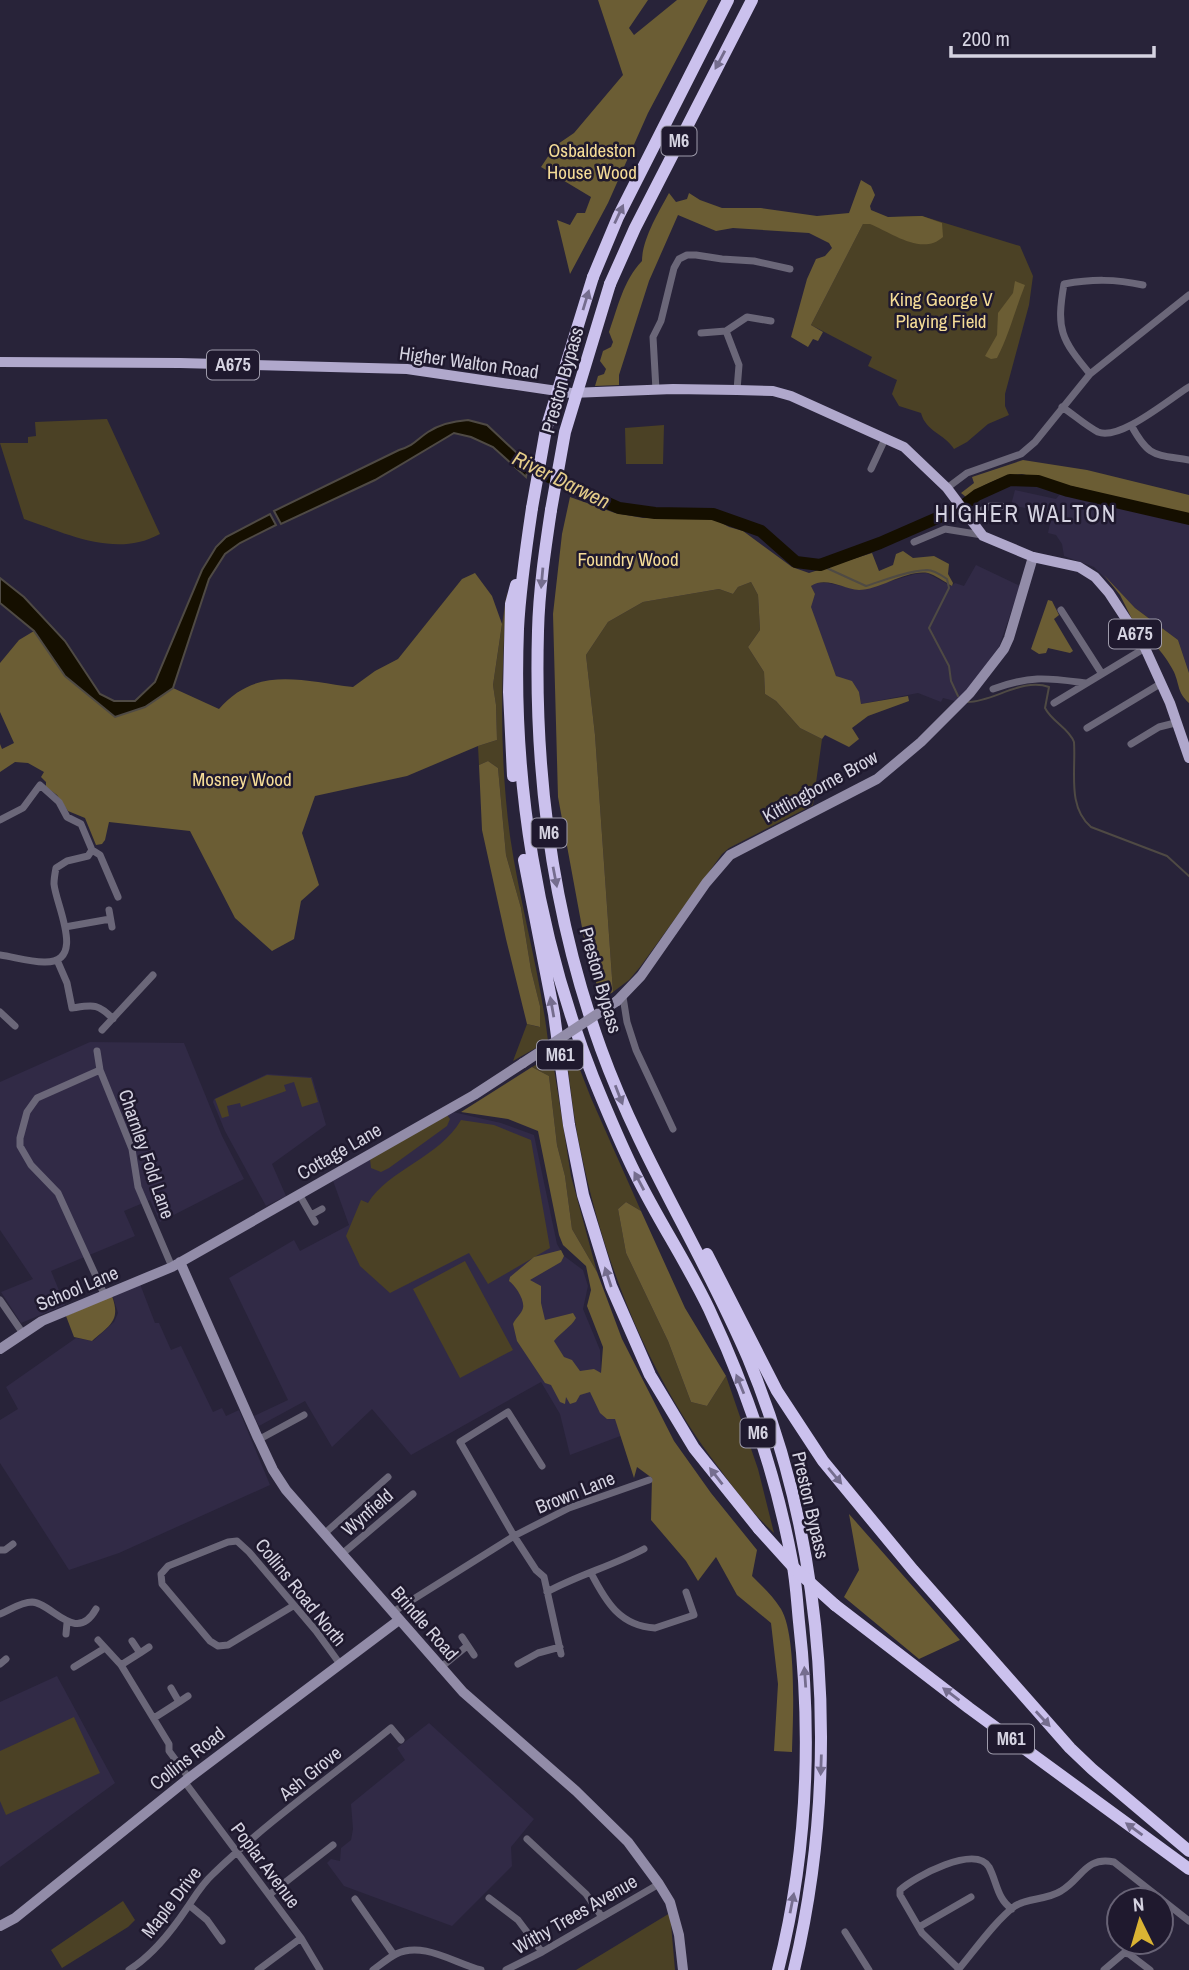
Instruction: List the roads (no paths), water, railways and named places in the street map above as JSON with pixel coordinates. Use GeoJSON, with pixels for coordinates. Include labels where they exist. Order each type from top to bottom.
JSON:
{"type":"FeatureCollection","features":[{"type":"Feature","properties":{"kind":"highway","name":"Preston Bypass"},"geometry":{"type":"LineString","coordinates":[[728,0],[618,217],[593,277],[546,429],[532,508],[518,629],[518,723],[529,842],[548,932],[568,1001],[593,1075],[635,1173],[708,1307],[748,1405],[767,1460],[792,1563],[805,1676],[807,1751],[796,1885],[778,1970]]}},
{"type":"Feature","properties":{"kind":"highway","name":"Preston Bypass"},"geometry":{"type":"LineString","coordinates":[[752,0],[635,228],[610,284],[565,432],[551,510],[538,628],[538,711],[541,776],[554,873],[576,971],[600,1048],[639,1143],[697,1252],[748,1360],[775,1434],[802,1541],[816,1644],[821,1748],[815,1851],[794,1970]]}},
{"type":"Feature","properties":{"kind":"highway","name":"M61"},"geometry":{"type":"LineString","coordinates":[[528,537],[511,604],[510,739],[522,847],[554,1014],[569,1125],[583,1195],[611,1286],[650,1375],[694,1448],[796,1570],[835,1605],[969,1708],[1189,1869]]}},
{"type":"Feature","properties":{"kind":"highway","name":"M61"},"geometry":{"type":"LineString","coordinates":[[639,1143],[696,1232],[777,1391],[823,1461],[913,1570],[1070,1748],[1091,1769],[1189,1851]]}},
{"type":"Feature","properties":{"kind":"main road","name":"Higher Walton Road"},"geometry":{"type":"LineString","coordinates":[[0,362],[407,369],[571,393],[656,390],[773,391],[791,396],[904,447],[947,488]]}},
{"type":"Feature","properties":{"kind":"main road","name":"A675"},"geometry":{"type":"LineString","coordinates":[[947,488],[983,536],[1033,557],[1079,567],[1095,577],[1110,593],[1145,648],[1170,703],[1189,758]]}},
{"type":"Feature","properties":{"kind":"street"},"geometry":{"type":"LineString","coordinates":[[656,390],[653,337],[661,321],[674,268],[680,259],[687,255],[696,255],[722,260],[754,261],[790,269]]}},
{"type":"Feature","properties":{"kind":"street"},"geometry":{"type":"LineString","coordinates":[[1090,374],[1068,347],[1061,327],[1064,284],[1094,279],[1118,279],[1143,285]]}},
{"type":"Feature","properties":{"kind":"street"},"geometry":{"type":"LineString","coordinates":[[947,488],[967,473],[1021,454],[1035,442],[1090,374],[1189,295]]}},
{"type":"Feature","properties":{"kind":"street"},"geometry":{"type":"LineString","coordinates":[[701,333],[726,331],[747,317],[771,321]]}},
{"type":"Feature","properties":{"kind":"street"},"geometry":{"type":"LineString","coordinates":[[726,331],[739,365],[737,390]]}},
{"type":"Feature","properties":{"kind":"street"},"geometry":{"type":"LineString","coordinates":[[1062,407],[1097,431],[1110,434],[1131,425],[1189,387]]}},
{"type":"Feature","properties":{"kind":"street"},"geometry":{"type":"LineString","coordinates":[[1131,425],[1149,452],[1189,460]]}},
{"type":"Feature","properties":{"kind":"street"},"geometry":{"type":"LineString","coordinates":[[872,469],[885,439]]}},
{"type":"Feature","properties":{"kind":"street"},"geometry":{"type":"LineString","coordinates":[[970,522],[980,510],[990,505],[1014,509]]}},
{"type":"Feature","properties":{"kind":"street"},"geometry":{"type":"LineString","coordinates":[[914,542],[945,529],[983,536]]}},
{"type":"Feature","properties":{"kind":"street","name":"Kittlingborne Brow"},"geometry":{"type":"LineString","coordinates":[[523,1063],[620,999],[641,976],[705,883],[730,855],[877,779],[954,710],[1004,649],[1033,557]]}},
{"type":"Feature","properties":{"kind":"street"},"geometry":{"type":"LineString","coordinates":[[1060,610],[1102,674]]}},
{"type":"Feature","properties":{"kind":"street"},"geometry":{"type":"LineString","coordinates":[[1054,704],[1145,648]]}},
{"type":"Feature","properties":{"kind":"street"},"geometry":{"type":"LineString","coordinates":[[993,689],[1044,677],[1086,683]]}},
{"type":"Feature","properties":{"kind":"street"},"geometry":{"type":"LineString","coordinates":[[1087,729],[1160,684]]}},
{"type":"Feature","properties":{"kind":"street"},"geometry":{"type":"LineString","coordinates":[[1131,744],[1159,727],[1175,723]]}},
{"type":"Feature","properties":{"kind":"street"},"geometry":{"type":"LineString","coordinates":[[0,820],[23,808],[40,785],[58,802],[67,817],[81,824],[92,850],[100,855],[118,897]]}},
{"type":"Feature","properties":{"kind":"street"},"geometry":{"type":"LineString","coordinates":[[0,955],[46,963],[57,960],[66,950],[65,927],[54,884],[56,868],[66,861],[88,856],[92,850]]}},
{"type":"Feature","properties":{"kind":"street"},"geometry":{"type":"LineString","coordinates":[[65,927],[111,919]]}},
{"type":"Feature","properties":{"kind":"street"},"geometry":{"type":"LineString","coordinates":[[57,960],[67,983],[72,1008],[103,1008],[113,1020]]}},
{"type":"Feature","properties":{"kind":"street"},"geometry":{"type":"LineString","coordinates":[[102,1030],[153,975]]}},
{"type":"Feature","properties":{"kind":"street"},"geometry":{"type":"LineString","coordinates":[[620,999],[636,1050],[673,1129]]}},
{"type":"Feature","properties":{"kind":"street"},"geometry":{"type":"LineString","coordinates":[[0,1012],[15,1026]]}},
{"type":"Feature","properties":{"kind":"street","name":"Charnley Fold Lane"},"geometry":{"type":"LineString","coordinates":[[97,1051],[100,1070],[132,1149],[138,1187],[176,1265]]}},
{"type":"Feature","properties":{"kind":"street","name":"Cottage Lane"},"geometry":{"type":"LineString","coordinates":[[176,1265],[474,1095],[523,1063]]}},
{"type":"Feature","properties":{"kind":"street"},"geometry":{"type":"LineString","coordinates":[[100,1070],[37,1098],[27,1112],[20,1146],[31,1165],[58,1193],[105,1296]]}},
{"type":"Feature","properties":{"kind":"street"},"geometry":{"type":"LineString","coordinates":[[299,1194],[313,1218],[322,1209]]}},
{"type":"Feature","properties":{"kind":"street","name":"School Lane"},"geometry":{"type":"LineString","coordinates":[[0,1349],[42,1321],[176,1265]]}},
{"type":"Feature","properties":{"kind":"street","name":"Brindle Road"},"geometry":{"type":"LineString","coordinates":[[176,1265],[258,1440],[286,1490],[463,1692],[628,1842],[670,1902],[679,1935],[683,1970]]}},
{"type":"Feature","properties":{"kind":"street"},"geometry":{"type":"LineString","coordinates":[[0,1300],[22,1332]]}},
{"type":"Feature","properties":{"kind":"street"},"geometry":{"type":"LineString","coordinates":[[518,1664],[538,1653],[560,1651],[544,1577],[536,1570],[514,1536],[460,1442],[508,1412],[542,1466]]}},
{"type":"Feature","properties":{"kind":"street"},"geometry":{"type":"LineString","coordinates":[[258,1440],[304,1415]]}},
{"type":"Feature","properties":{"kind":"street"},"geometry":{"type":"LineString","coordinates":[[324,1534],[388,1476]]}},
{"type":"Feature","properties":{"kind":"street","name":"Brown Lane"},"geometry":{"type":"LineString","coordinates":[[396,1616],[514,1536],[569,1508],[649,1480]]}},
{"type":"Feature","properties":{"kind":"street","name":"Wynfield"},"geometry":{"type":"LineString","coordinates":[[342,1554],[413,1494]]}},
{"type":"Feature","properties":{"kind":"street","name":"Collins Road North"},"geometry":{"type":"LineString","coordinates":[[293,1605],[228,1645],[218,1646],[210,1641],[162,1584],[161,1574],[168,1566],[228,1542],[244,1545],[293,1605],[340,1664]]}},
{"type":"Feature","properties":{"kind":"street"},"geometry":{"type":"LineString","coordinates":[[0,1550],[13,1544]]}},
{"type":"Feature","properties":{"kind":"street"},"geometry":{"type":"LineString","coordinates":[[547,1592],[575,1577],[591,1573],[644,1549]]}},
{"type":"Feature","properties":{"kind":"street"},"geometry":{"type":"LineString","coordinates":[[636,1553],[640,1562]]}},
{"type":"Feature","properties":{"kind":"street"},"geometry":{"type":"LineString","coordinates":[[591,1573],[600,1590],[623,1620],[640,1630],[655,1629],[694,1615],[687,1592]]}},
{"type":"Feature","properties":{"kind":"street"},"geometry":{"type":"LineString","coordinates":[[0,1614],[32,1602],[46,1607],[67,1623],[87,1619],[96,1609]]}},
{"type":"Feature","properties":{"kind":"street","name":"Collins Road"},"geometry":{"type":"LineString","coordinates":[[0,1926],[15,1918],[186,1780],[340,1664],[396,1616]]}},
{"type":"Feature","properties":{"kind":"street"},"geometry":{"type":"LineString","coordinates":[[66,1634],[67,1623]]}},
{"type":"Feature","properties":{"kind":"street"},"geometry":{"type":"LineString","coordinates":[[462,1637],[474,1655]]}},
{"type":"Feature","properties":{"kind":"street","name":"Poplar Avenue"},"geometry":{"type":"LineString","coordinates":[[98,1640],[121,1665],[169,1744],[169,1751],[186,1780],[270,1895],[320,1970]]}},
{"type":"Feature","properties":{"kind":"street"},"geometry":{"type":"LineString","coordinates":[[132,1641],[140,1653]]}},
{"type":"Feature","properties":{"kind":"street"},"geometry":{"type":"LineString","coordinates":[[440,1668],[467,1646]]}},
{"type":"Feature","properties":{"kind":"street"},"geometry":{"type":"LineString","coordinates":[[121,1665],[149,1647]]}},
{"type":"Feature","properties":{"kind":"street"},"geometry":{"type":"LineString","coordinates":[[74,1667],[105,1648]]}},
{"type":"Feature","properties":{"kind":"street"},"geometry":{"type":"LineString","coordinates":[[171,1688],[179,1702]]}},
{"type":"Feature","properties":{"kind":"street"},"geometry":{"type":"LineString","coordinates":[[154,1718],[188,1696]]}},
{"type":"Feature","properties":{"kind":"street","name":"Ash Grove"},"geometry":{"type":"LineString","coordinates":[[237,1852],[391,1728],[401,1740]]}},
{"type":"Feature","properties":{"kind":"street"},"geometry":{"type":"LineString","coordinates":[[527,1839],[586,1894],[602,1917]]}},
{"type":"Feature","properties":{"kind":"street"},"geometry":{"type":"LineString","coordinates":[[270,1895],[333,1845]]}},
{"type":"Feature","properties":{"kind":"street","name":"Maple Drive"},"geometry":{"type":"LineString","coordinates":[[129,1970],[143,1966],[172,1931],[210,1876],[237,1852]]}},
{"type":"Feature","properties":{"kind":"street"},"geometry":{"type":"LineString","coordinates":[[1012,1909],[1004,1904],[988,1864],[976,1858],[968,1858],[916,1877],[900,1890],[900,1895],[919,1927],[958,1969],[1012,1909],[1021,1903],[1051,1898],[1089,1866],[1101,1860],[1114,1863],[1189,1921]]}},
{"type":"Feature","properties":{"kind":"street","name":"Withy Trees Avenue"},"geometry":{"type":"LineString","coordinates":[[506,1970],[659,1884]]}},
{"type":"Feature","properties":{"kind":"street"},"geometry":{"type":"LineString","coordinates":[[919,1927],[971,1897]]}},
{"type":"Feature","properties":{"kind":"street"},"geometry":{"type":"LineString","coordinates":[[489,1898],[518,1920],[542,1952]]}},
{"type":"Feature","properties":{"kind":"street"},"geometry":{"type":"LineString","coordinates":[[355,1899],[394,1955]]}},
{"type":"Feature","properties":{"kind":"street"},"geometry":{"type":"LineString","coordinates":[[190,1905],[207,1920],[222,1941]]}},
{"type":"Feature","properties":{"kind":"street"},"geometry":{"type":"LineString","coordinates":[[845,1931],[869,1970]]}},
{"type":"Feature","properties":{"kind":"street"},"geometry":{"type":"LineString","coordinates":[[258,1970],[300,1938]]}},
{"type":"Feature","properties":{"kind":"street"},"geometry":{"type":"LineString","coordinates":[[373,1970],[394,1955],[414,1950],[427,1951],[460,1967],[481,1970]]}},
{"type":"Feature","properties":{"kind":"street"},"geometry":{"type":"LineString","coordinates":[[1104,1970],[1124,1952],[1150,1970]]}},
{"type":"Feature","properties":{"kind":"waterway","name":"River Darwen"},"geometry":{"type":"LineString","coordinates":[[516,459],[520,464],[619,508],[655,513],[713,514],[761,531],[796,562],[820,565],[880,543],[960,508],[977,495],[1010,480],[1038,481],[1068,491],[1189,519]]}},
{"type":"Feature","properties":{"kind":"waterway"},"geometry":{"type":"LineString","coordinates":[[820,565],[866,586],[927,570],[947,579],[949,588],[929,628],[949,666],[951,681],[958,696]]}},
{"type":"Feature","properties":{"kind":"waterway"},"geometry":{"type":"LineString","coordinates":[[968,702],[1029,685],[1049,687],[1045,708],[1074,742],[1074,788],[1083,819],[1091,827],[1167,856],[1189,876]]}},
{"type":"Feature","properties":{"kind":"district","name":"HIGHER WALTON"},"geometry":{"type":"Point","coordinates":[1026,514]}},
{"type":"Feature","properties":{"kind":"park label","name":"Osbaldeston House Wood"},"geometry":{"type":"Point","coordinates":[592,161]}},
{"type":"Feature","properties":{"kind":"park label","name":"King George V Playing Field"},"geometry":{"type":"Point","coordinates":[941,310]}},
{"type":"Feature","properties":{"kind":"park label","name":"Foundry Wood"},"geometry":{"type":"Point","coordinates":[628,559]}},
{"type":"Feature","properties":{"kind":"park label","name":"Mosney Wood"},"geometry":{"type":"Point","coordinates":[242,779]}}]}
